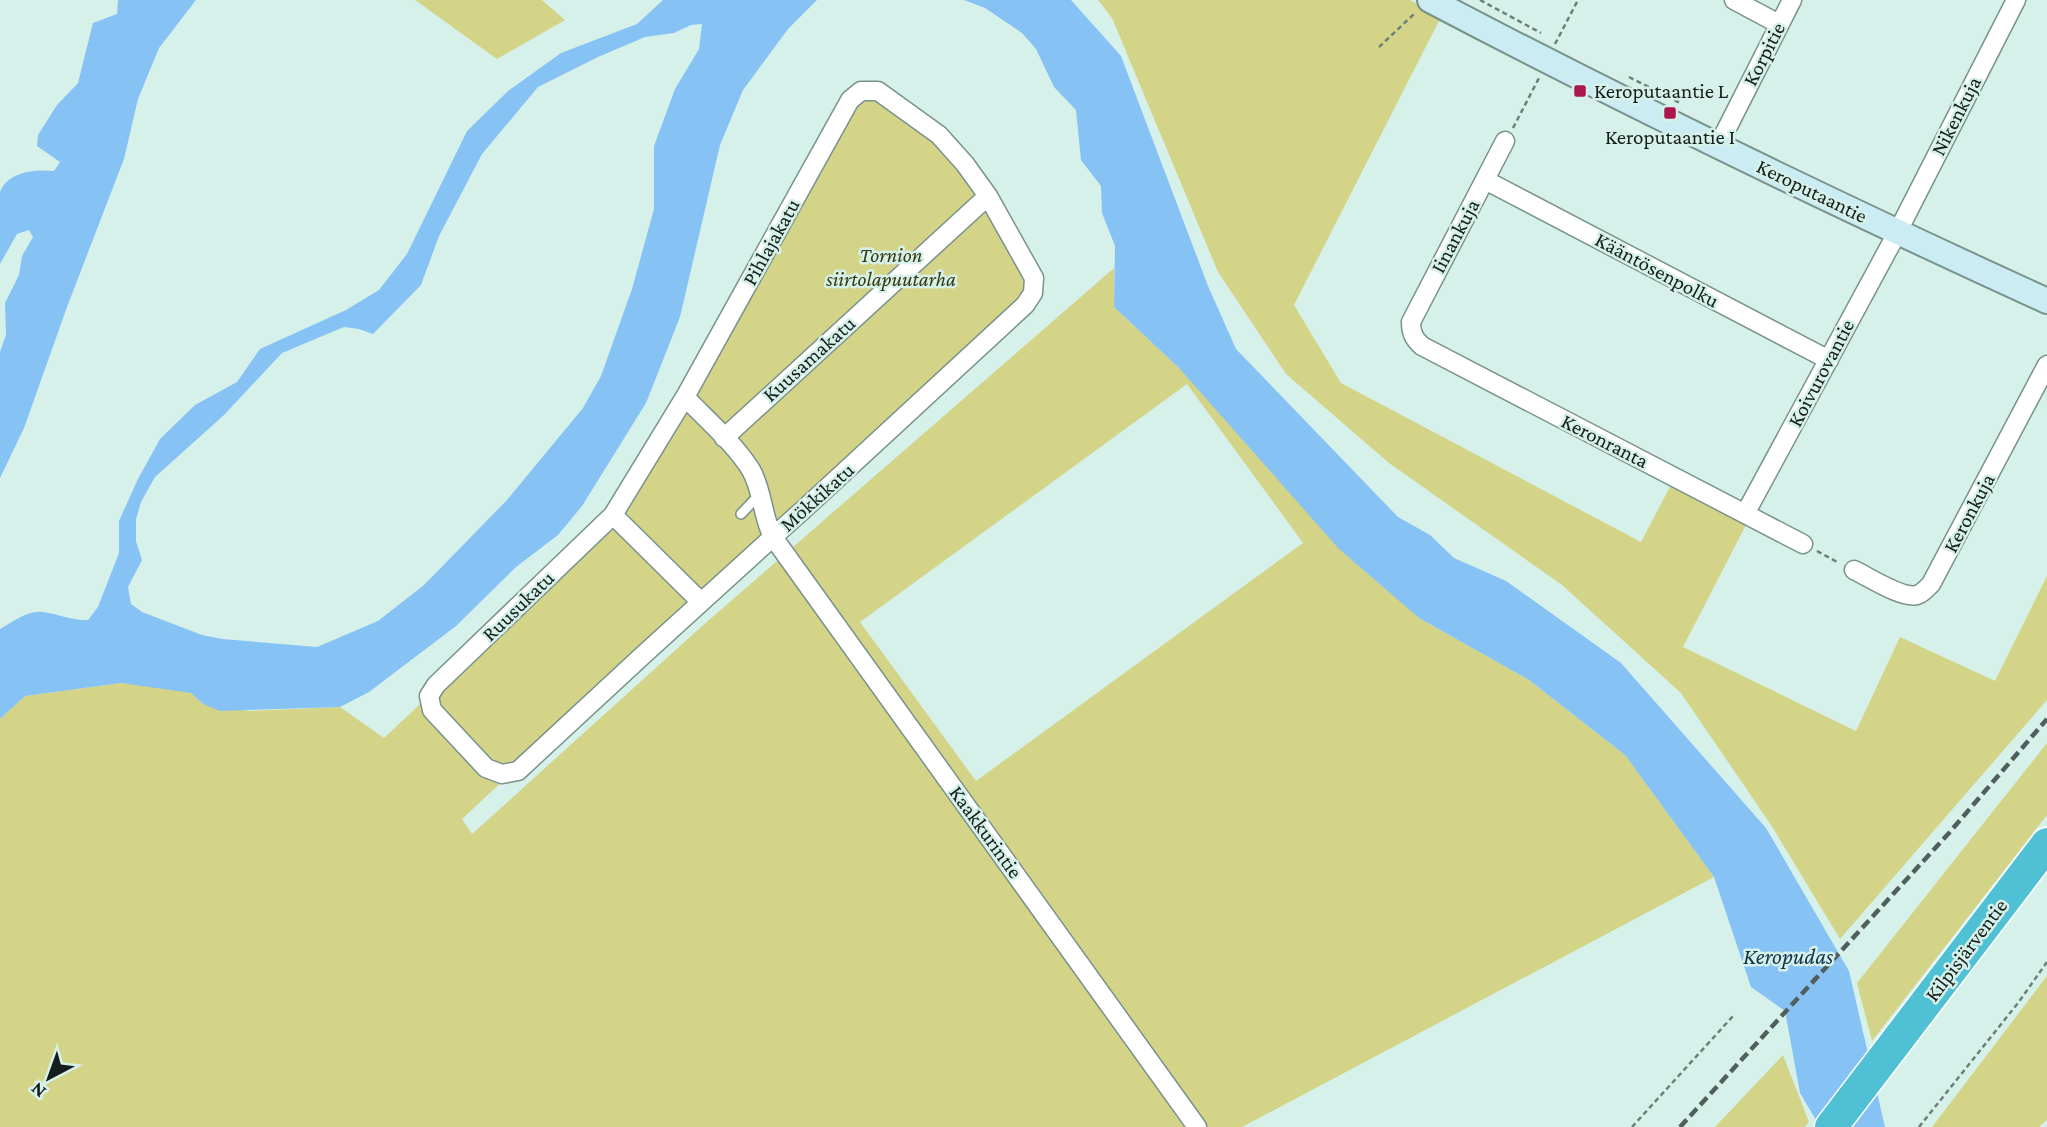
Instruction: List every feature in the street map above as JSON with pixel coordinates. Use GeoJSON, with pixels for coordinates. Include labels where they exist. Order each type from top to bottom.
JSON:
{"type":"FeatureCollection","features":[{"type":"Feature","properties":{"kind":"highway","name":"Kilpisjärventie"},"geometry":{"type":"LineString","coordinates":[[1831,1127],[2047,844]]}},
{"type":"Feature","properties":{"kind":"street"},"geometry":{"type":"LineString","coordinates":[[1734,0],[1779,23]]}},
{"type":"Feature","properties":{"kind":"street","name":"Korpitie"},"geometry":{"type":"LineString","coordinates":[[1718,146],[1791,0]]}},
{"type":"Feature","properties":{"kind":"street","name":"Nikenkuja"},"geometry":{"type":"LineString","coordinates":[[1898,233],[2016,0]]}},
{"type":"Feature","properties":{"kind":"street","name":"Keroputaantie"},"geometry":{"type":"LineString","coordinates":[[1422,7],[1548,62],[1898,233],[2047,301]]}},
{"type":"Feature","properties":{"kind":"street","name":"Pihlajakatu"},"geometry":{"type":"LineString","coordinates":[[685,397],[850,100],[861,91],[878,91],[939,135],[965,164],[988,196]]}},
{"type":"Feature","properties":{"kind":"street","name":"Iinankuja"},"geometry":{"type":"LineString","coordinates":[[1411,333],[1411,322],[1505,141]]}},
{"type":"Feature","properties":{"kind":"street","name":"Kääntösenpolku"},"geometry":{"type":"LineString","coordinates":[[1485,180],[1829,360]]}},
{"type":"Feature","properties":{"kind":"street","name":"Kuusamakatu"},"geometry":{"type":"LineString","coordinates":[[724,438],[988,196]]}},
{"type":"Feature","properties":{"kind":"street","name":"Mökkikatu"},"geometry":{"type":"LineString","coordinates":[[518,771],[1025,305],[1033,293],[1034,278],[988,196]]}},
{"type":"Feature","properties":{"kind":"street","name":"Koivurovantie"},"geometry":{"type":"LineString","coordinates":[[1745,514],[1898,233]]}},
{"type":"Feature","properties":{"kind":"street","name":"Keronranta"},"geometry":{"type":"LineString","coordinates":[[1411,333],[1423,346],[1803,544]]}},
{"type":"Feature","properties":{"kind":"street","name":"Keronkuja"},"geometry":{"type":"LineString","coordinates":[[1854,570],[1905,595],[1923,593],[2047,365]]}},
{"type":"Feature","properties":{"kind":"street"},"geometry":{"type":"LineString","coordinates":[[700,601],[613,515],[685,397],[751,470],[773,537]]}},
{"type":"Feature","properties":{"kind":"street","name":"Ruusukatu"},"geometry":{"type":"LineString","coordinates":[[518,771],[502,775],[486,768],[432,710],[429,696],[436,685],[613,515]]}},
{"type":"Feature","properties":{"kind":"street","name":"Kaakkurintie"},"geometry":{"type":"LineString","coordinates":[[773,537],[1197,1127]]}},
{"type":"Feature","properties":{"kind":"lane"},"geometry":{"type":"LineString","coordinates":[[741,514],[761,494]]}},
{"type":"Feature","properties":{"kind":"path"},"geometry":{"type":"LineString","coordinates":[[1379,47],[1422,7]]}},
{"type":"Feature","properties":{"kind":"path"},"geometry":{"type":"LineString","coordinates":[[1803,544],[1854,570]]}},
{"type":"Feature","properties":{"kind":"path"},"geometry":{"type":"LineString","coordinates":[[1919,1127],[2018,1003],[2047,962]]}},
{"type":"Feature","properties":{"kind":"path"},"geometry":{"type":"LineString","coordinates":[[1632,1127],[1734,1015]]}},
{"type":"Feature","properties":{"kind":"green space"},"geometry":{"type":"Polygon","coordinates":[[[415,0],[542,0],[565,20],[497,59],[415,0]]]}},
{"type":"Feature","properties":{"kind":"green space"},"geometry":{"type":"Polygon","coordinates":[[[1098,0],[1410,0],[1441,17],[1294,305],[1341,383],[1641,542],[1673,481],[1748,521],[1683,647],[1856,731],[1900,637],[1995,681],[2047,576],[2047,700],[1840,939],[1771,825],[1681,693],[1562,585],[1389,463],[1286,374],[1218,272],[1112,18],[1098,0]]]}},
{"type":"Feature","properties":{"kind":"green space","name":"Tornion siirtolapuutarha"},"geometry":{"type":"Polygon","coordinates":[[[863,97],[877,98],[934,139],[979,193],[1028,278],[1027,291],[462,819],[472,834],[701,627],[1114,268],[1114,307],[1179,368],[1419,618],[1529,680],[1625,755],[1714,877],[1242,1127],[0,1127],[0,719],[25,696],[121,683],[175,689],[191,693],[203,704],[249,711],[340,707],[384,738],[614,522],[853,103],[863,97]],[[1187,384],[860,622],[976,781],[1303,543],[1187,384]]]}},
{"type":"Feature","properties":{"kind":"green space"},"geometry":{"type":"Polygon","coordinates":[[[2047,743],[2047,815],[1872,1041],[1857,983],[2047,743]]]}},
{"type":"Feature","properties":{"kind":"green space"},"geometry":{"type":"Polygon","coordinates":[[[2047,976],[2047,1120],[2039,1127],[1932,1127],[2047,976]]]}},
{"type":"Feature","properties":{"kind":"green space"},"geometry":{"type":"Polygon","coordinates":[[[1783,1055],[1809,1122],[1805,1127],[1715,1127],[1783,1055]]]}},
{"type":"Feature","properties":{"kind":"water"},"geometry":{"type":"Polygon","coordinates":[[[118,0],[196,0],[159,48],[138,99],[124,159],[24,428],[0,478],[0,352],[6,335],[5,303],[19,275],[22,256],[33,237],[29,230],[17,234],[0,264],[0,192],[9,180],[16,176],[31,171],[54,171],[60,162],[37,146],[38,135],[57,105],[78,83],[93,23],[117,14],[118,0]]]}},
{"type":"Feature","properties":{"kind":"water"},"geometry":{"type":"Polygon","coordinates":[[[663,0],[817,0],[788,29],[743,90],[720,145],[680,317],[646,403],[582,506],[558,535],[516,567],[456,626],[369,692],[340,707],[220,711],[203,704],[191,693],[121,683],[25,696],[0,719],[0,629],[20,617],[37,612],[88,620],[98,607],[119,553],[119,521],[160,439],[195,405],[237,382],[260,349],[346,310],[379,290],[407,254],[467,131],[508,91],[561,53],[637,24],[663,0]],[[702,24],[691,25],[674,33],[645,37],[538,87],[482,154],[439,236],[421,285],[373,334],[344,327],[282,353],[224,415],[155,477],[141,502],[136,519],[136,541],[142,560],[128,587],[131,604],[142,612],[202,635],[317,647],[378,621],[424,585],[507,500],[583,408],[601,376],[632,289],[654,209],[654,146],[675,89],[699,49],[702,24]]]}},
{"type":"Feature","properties":{"kind":"water","name":"Keropudas"},"geometry":{"type":"Polygon","coordinates":[[[964,0],[1071,0],[1121,56],[1208,286],[1236,349],[1398,517],[1430,535],[1454,558],[1506,581],[1621,663],[1766,828],[1849,971],[1885,1127],[1820,1127],[1800,1093],[1785,1011],[1751,987],[1714,877],[1625,755],[1529,680],[1419,618],[1339,549],[1179,368],[1114,307],[1115,246],[1102,213],[1101,186],[1081,160],[1076,110],[1054,87],[1036,49],[1022,33],[985,8],[964,0]]]}},
{"type":"Feature","properties":{"kind":"railway"},"geometry":{"type":"LineString","coordinates":[[1680,1127],[1949,833],[2047,719]]}},
{"type":"Feature","properties":{"kind":"place","name":"Keroputaantie L"},"geometry":{"type":"Point","coordinates":[1580,91]}},
{"type":"Feature","properties":{"kind":"place","name":"Keroputaantie I"},"geometry":{"type":"Point","coordinates":[1670,113]}}]}
